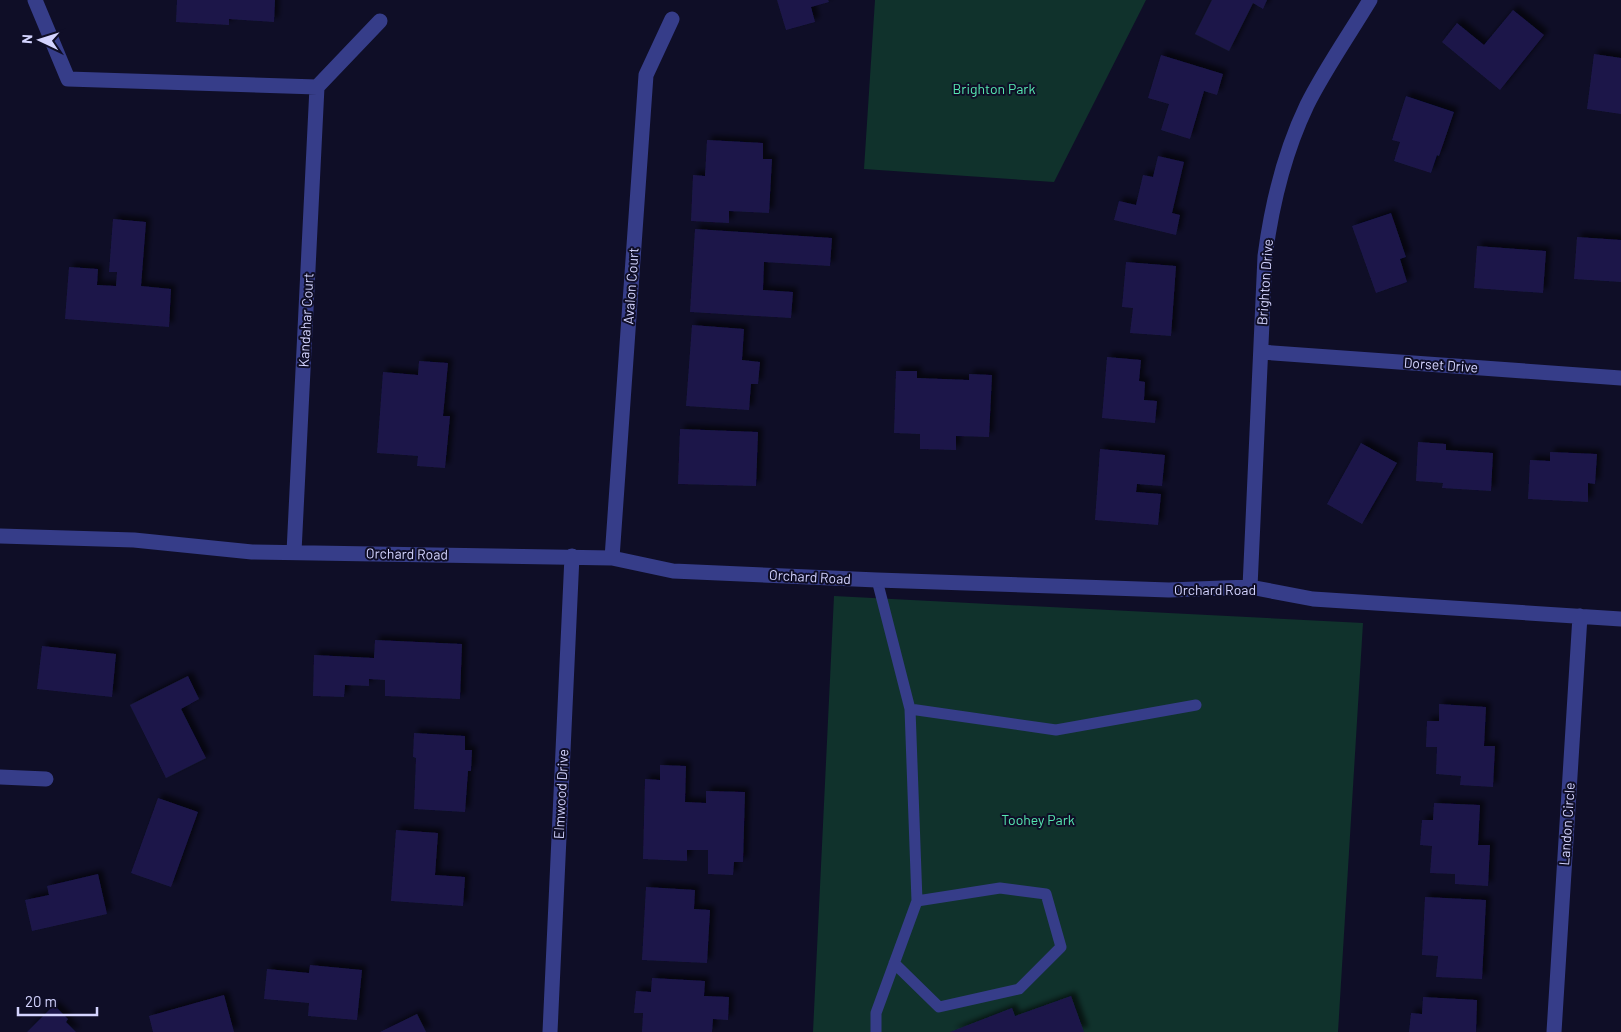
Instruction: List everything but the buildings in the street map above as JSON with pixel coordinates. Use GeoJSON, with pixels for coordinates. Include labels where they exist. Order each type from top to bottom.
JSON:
{"type":"FeatureCollection","features":[{"type":"Feature","properties":{"kind":"street"},"geometry":{"type":"LineString","coordinates":[[35,0],[68,79],[317,88],[380,21]]}},
{"type":"Feature","properties":{"kind":"street","name":"Brighton Drive"},"geometry":{"type":"LineString","coordinates":[[1250,587],[1265,256],[1279,181],[1307,106],[1370,0]]}},
{"type":"Feature","properties":{"kind":"street","name":"Avalon Court"},"geometry":{"type":"LineString","coordinates":[[612,558],[646,75],[672,19]]}},
{"type":"Feature","properties":{"kind":"street","name":"Kandahar Court"},"geometry":{"type":"LineString","coordinates":[[294,552],[317,88]]}},
{"type":"Feature","properties":{"kind":"street","name":"Dorset Drive"},"geometry":{"type":"LineString","coordinates":[[1260,352],[1621,378]]}},
{"type":"Feature","properties":{"kind":"street","name":"Orchard Road"},"geometry":{"type":"LineString","coordinates":[[0,536],[134,540],[252,552],[612,558],[673,571],[877,580],[1169,590],[1250,587],[1312,599],[1621,619]]}},
{"type":"Feature","properties":{"kind":"street","name":"Elmwood Drive"},"geometry":{"type":"LineString","coordinates":[[550,1032],[572,556]]}},
{"type":"Feature","properties":{"kind":"street","name":"Landon Circle"},"geometry":{"type":"LineString","coordinates":[[1554,1032],[1580,616]]}},
{"type":"Feature","properties":{"kind":"street"},"geometry":{"type":"LineString","coordinates":[[0,777],[46,779]]}},
{"type":"Feature","properties":{"kind":"lane"},"geometry":{"type":"LineString","coordinates":[[876,1032],[876,1013],[917,901],[910,708],[877,580]]}},
{"type":"Feature","properties":{"kind":"lane"},"geometry":{"type":"LineString","coordinates":[[910,708],[1056,730],[1196,705]]}},
{"type":"Feature","properties":{"kind":"lane"},"geometry":{"type":"LineString","coordinates":[[894,963],[939,1007],[1019,988],[1061,946],[1046,894],[1000,888],[917,901]]}},
{"type":"Feature","properties":{"kind":"green space","name":"Brighton Park"},"geometry":{"type":"Polygon","coordinates":[[[875,0],[1146,0],[1054,182],[864,169],[875,0]]]}},
{"type":"Feature","properties":{"kind":"green space","name":"Toohey Park"},"geometry":{"type":"Polygon","coordinates":[[[834,596],[1363,623],[1338,1032],[813,1032],[834,596]]]}}]}
